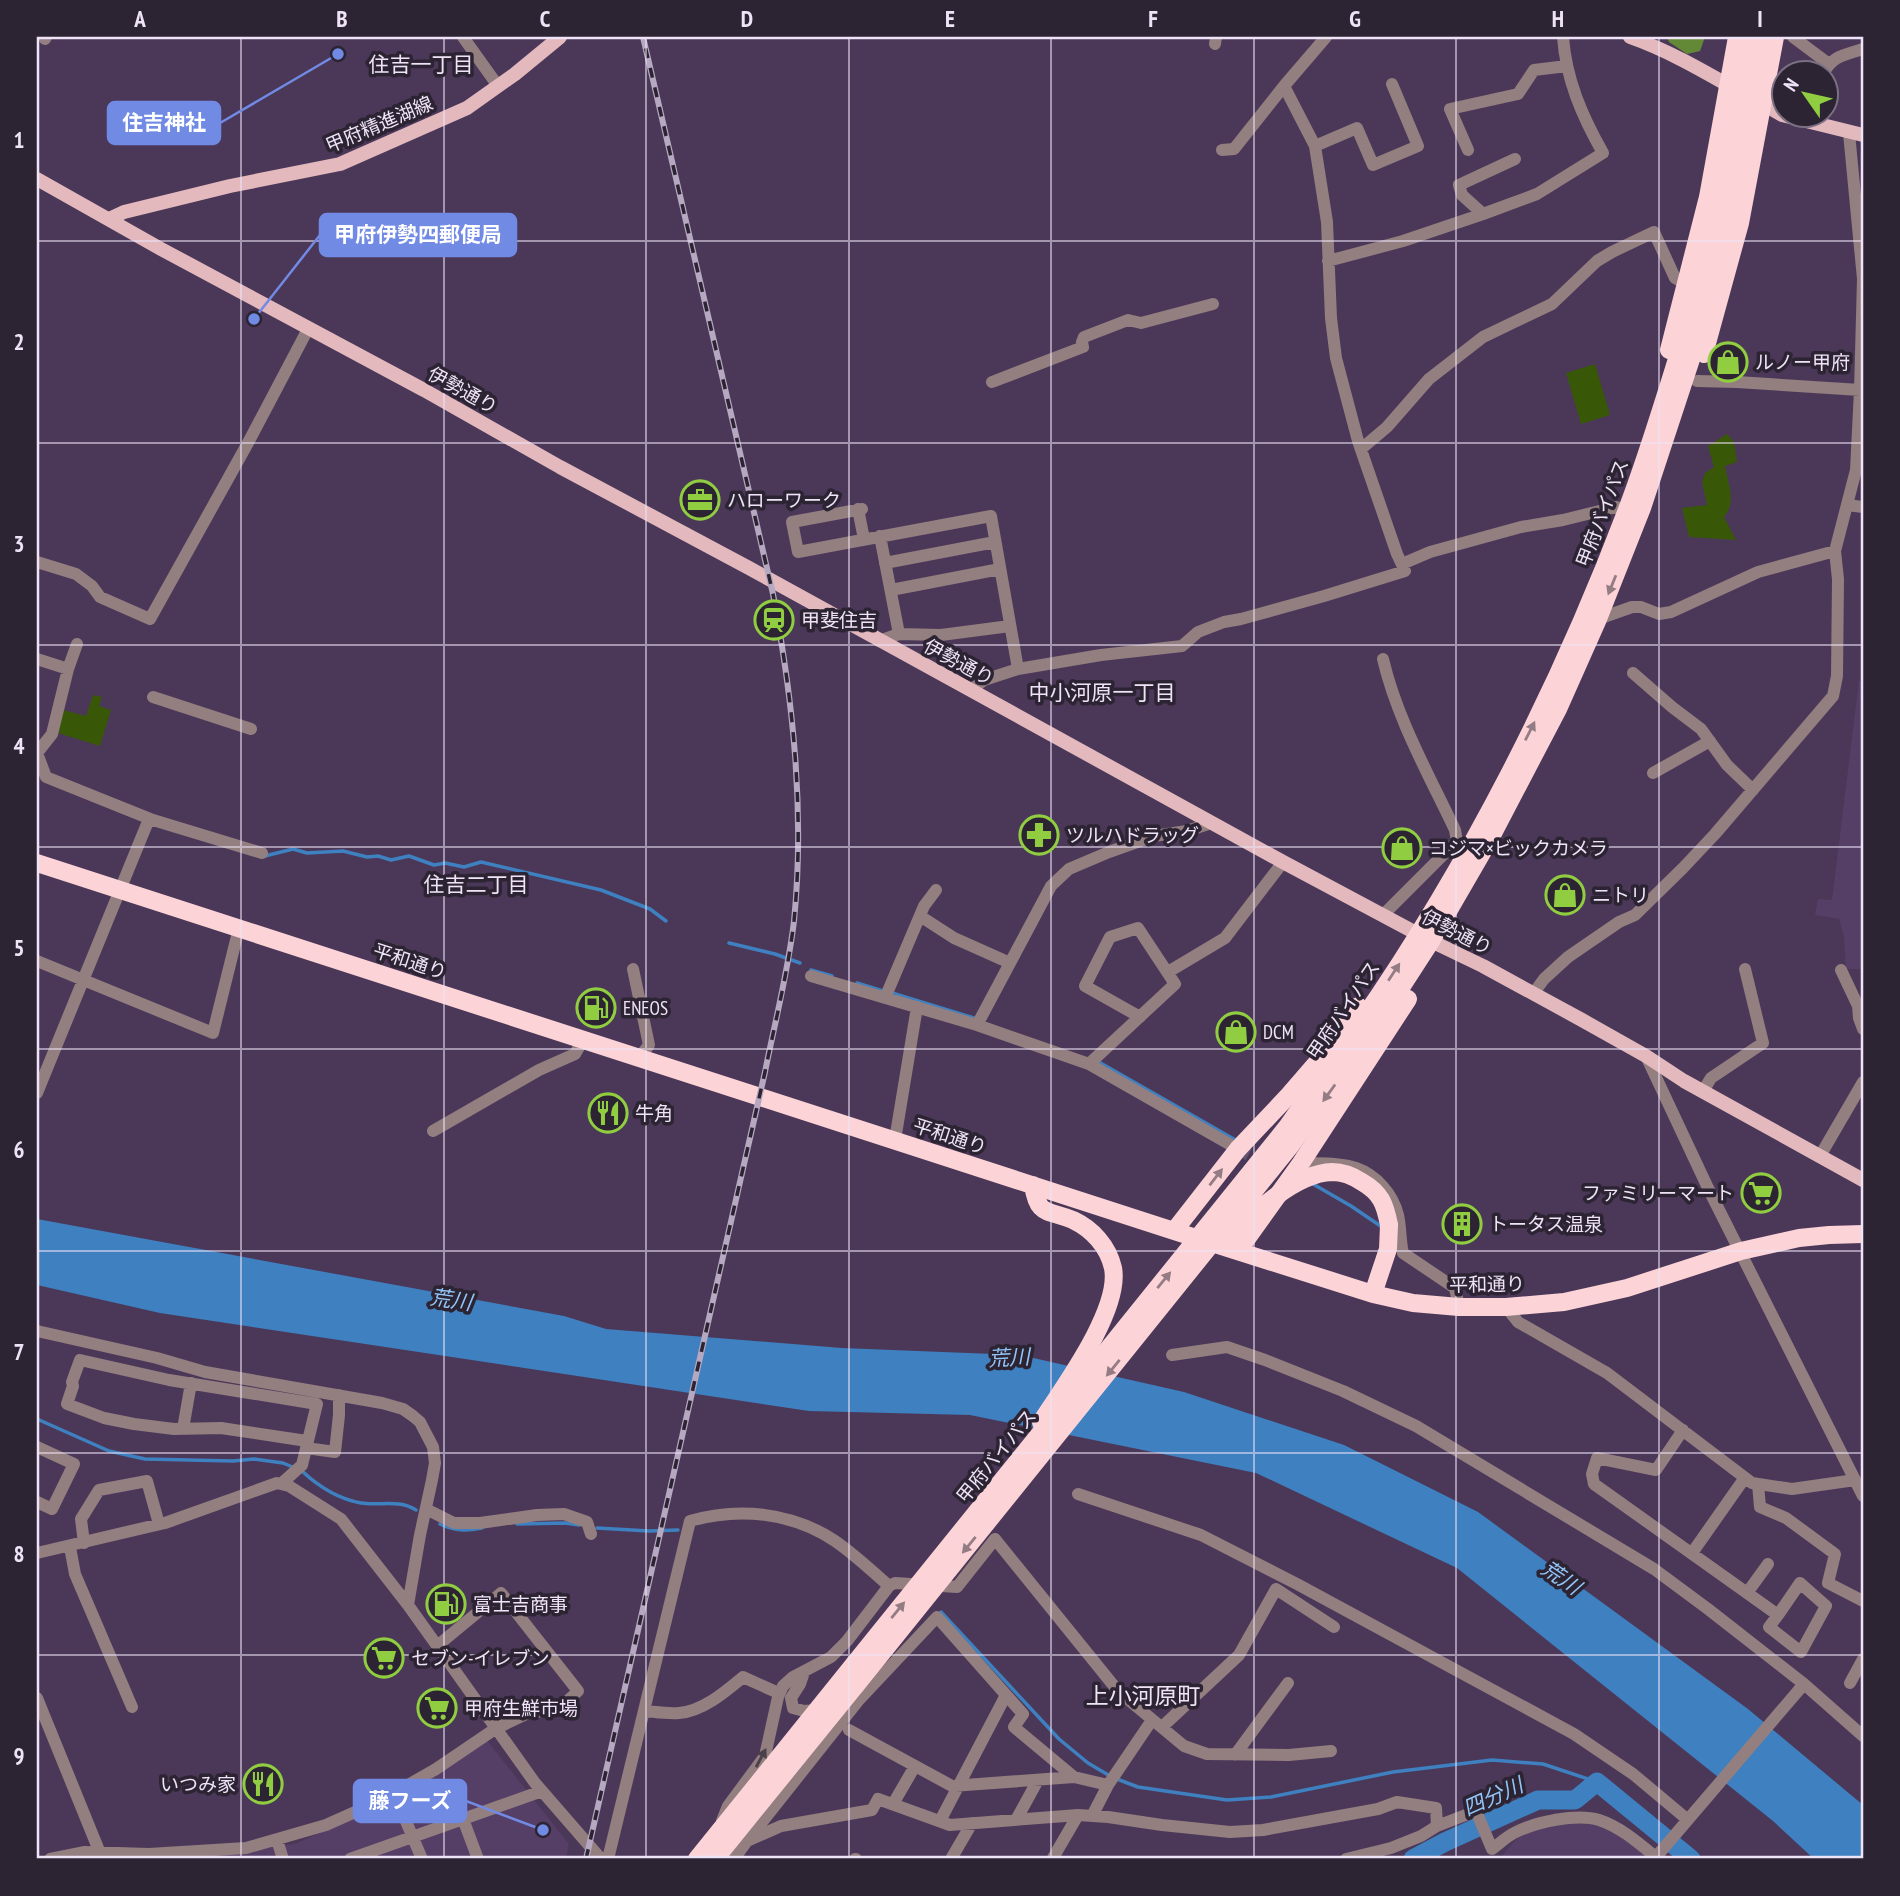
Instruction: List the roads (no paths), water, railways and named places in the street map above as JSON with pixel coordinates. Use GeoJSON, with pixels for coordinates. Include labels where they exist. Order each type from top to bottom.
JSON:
{"type":"FeatureCollection","features":[{"type":"Feature","properties":{"kind":"highway"},"geometry":{"type":"LineString","coordinates":[[1630,503],[1638,449],[1664,369],[1708,197],[1737,37]]}},
{"type":"Feature","properties":{"kind":"highway","name":"甲府バイパス"},"geometry":{"type":"LineString","coordinates":[[715,1859],[1291,1145],[1490,839],[1558,709],[1598,619],[1651,483],[1692,334],[1740,99],[1749,37]]}},
{"type":"Feature","properties":{"kind":"highway","name":"甲府バイパス"},"geometry":{"type":"LineString","coordinates":[[698,1859],[1363,1033],[1376,1001],[1425,942],[1553,687],[1630,503],[1692,334],[1730,220],[1764,37]]}},
{"type":"Feature","properties":{"kind":"highway"},"geometry":{"type":"LineString","coordinates":[[1651,483],[1672,453],[1697,381],[1740,223],[1775,37]]}},
{"type":"Feature","properties":{"kind":"highway","name":"平和通り"},"geometry":{"type":"LineString","coordinates":[[37,863],[1174,1231],[1373,1294],[1413,1303],[1506,1307],[1564,1302],[1627,1288],[1741,1251],[1799,1238],[1863,1234]]}},
{"type":"Feature","properties":{"kind":"highway"},"geometry":{"type":"LineString","coordinates":[[1238,1251],[1301,1163],[1427,970],[1425,942]]}},
{"type":"Feature","properties":{"kind":"highway"},"geometry":{"type":"LineString","coordinates":[[1174,1231],[1238,1149],[1321,1058],[1358,1005],[1376,1001]]}},
{"type":"Feature","properties":{"kind":"highway"},"geometry":{"type":"LineString","coordinates":[[1135,1341],[1149,1335],[1198,1273],[1248,1219],[1282,1193],[1319,1174],[1333,1172],[1359,1180],[1375,1190],[1385,1206],[1389,1225],[1388,1249],[1373,1294]]}},
{"type":"Feature","properties":{"kind":"highway"},"geometry":{"type":"LineString","coordinates":[[1001,1483],[1075,1370],[1103,1320],[1111,1294],[1114,1270],[1100,1241],[1088,1229],[1072,1220],[1042,1209],[1037,1204],[1032,1185]]}},
{"type":"Feature","properties":{"kind":"main road","name":"甲府精進湖線"},"geometry":{"type":"LineString","coordinates":[[109,219],[124,212],[230,186],[340,164],[467,108],[560,37]]}},
{"type":"Feature","properties":{"kind":"main road"},"geometry":{"type":"LineString","coordinates":[[1630,37],[1687,62],[1770,108]]}},
{"type":"Feature","properties":{"kind":"main road","name":"伊勢通り"},"geometry":{"type":"LineString","coordinates":[[38,183],[424,390],[1382,915],[1425,942],[1483,966],[1863,1180]]}},
{"type":"Feature","properties":{"kind":"street"},"geometry":{"type":"LineString","coordinates":[[463,37],[498,86]]}},
{"type":"Feature","properties":{"kind":"street"},"geometry":{"type":"LineString","coordinates":[[1222,150],[1234,149],[1326,37]]}},
{"type":"Feature","properties":{"kind":"street"},"geometry":{"type":"LineString","coordinates":[[1328,261],[1403,241],[1537,194],[1603,153],[1575,96],[1563,37]]}},
{"type":"Feature","properties":{"kind":"street"},"geometry":{"type":"LineString","coordinates":[[1793,37],[1817,60]]}},
{"type":"Feature","properties":{"kind":"street"},"geometry":{"type":"LineString","coordinates":[[1835,60],[1839,56],[1863,49]]}},
{"type":"Feature","properties":{"kind":"street"},"geometry":{"type":"LineString","coordinates":[[1468,150],[1450,110],[1518,94],[1534,71],[1567,66]]}},
{"type":"Feature","properties":{"kind":"street"},"geometry":{"type":"LineString","coordinates":[[1315,146],[1357,128],[1373,165],[1418,146],[1392,84]]}},
{"type":"Feature","properties":{"kind":"street"},"geometry":{"type":"LineString","coordinates":[[971,690],[984,680],[1018,669],[1182,646],[1198,632],[1224,622],[1405,571],[1361,449],[1336,358],[1331,318],[1327,222],[1315,146],[1284,86]]}},
{"type":"Feature","properties":{"kind":"street"},"geometry":{"type":"LineString","coordinates":[[1533,994],[1544,979],[1568,957],[1619,922],[1635,915],[1715,834],[1833,695],[1837,676],[1838,579],[1835,551],[1856,470],[1862,343],[1863,279],[1856,134]]}},
{"type":"Feature","properties":{"kind":"street"},"geometry":{"type":"LineString","coordinates":[[1483,214],[1462,195],[1459,185],[1515,159]]}},
{"type":"Feature","properties":{"kind":"street"},"geometry":{"type":"LineString","coordinates":[[1361,449],[1387,427],[1429,379],[1483,337],[1552,304],[1597,261],[1612,252],[1654,232],[1675,278],[1686,284]]}},
{"type":"Feature","properties":{"kind":"street"},"geometry":{"type":"LineString","coordinates":[[992,382],[1083,347],[1084,337],[1128,320],[1141,323],[1213,304]]}},
{"type":"Feature","properties":{"kind":"street"},"geometry":{"type":"LineString","coordinates":[[37,562],[76,574],[92,586],[100,597],[150,619],[308,329]]}},
{"type":"Feature","properties":{"kind":"street"},"geometry":{"type":"LineString","coordinates":[[1697,381],[1860,390]]}},
{"type":"Feature","properties":{"kind":"street"},"geometry":{"type":"LineString","coordinates":[[1402,564],[1430,552],[1508,530],[1563,520],[1630,503]]}},
{"type":"Feature","properties":{"kind":"street"},"geometry":{"type":"LineString","coordinates":[[1847,505],[1863,507]]}},
{"type":"Feature","properties":{"kind":"street"},"geometry":{"type":"LineString","coordinates":[[864,539],[860,509],[792,522],[798,552],[990,516],[1018,669]]}},
{"type":"Feature","properties":{"kind":"street"},"geometry":{"type":"LineString","coordinates":[[880,536],[899,634]]}},
{"type":"Feature","properties":{"kind":"street"},"geometry":{"type":"LineString","coordinates":[[885,563],[995,542]]}},
{"type":"Feature","properties":{"kind":"street"},"geometry":{"type":"LineString","coordinates":[[1598,619],[1632,607],[1642,607],[1659,614],[1671,612],[1758,572],[1835,551]]}},
{"type":"Feature","properties":{"kind":"street"},"geometry":{"type":"LineString","coordinates":[[891,590],[1000,569]]}},
{"type":"Feature","properties":{"kind":"street"},"geometry":{"type":"LineString","coordinates":[[879,641],[899,634],[941,635],[1010,626]]}},
{"type":"Feature","properties":{"kind":"street"},"geometry":{"type":"LineString","coordinates":[[77,644],[52,734],[37,754],[46,777],[149,818],[262,853]]}},
{"type":"Feature","properties":{"kind":"street"},"geometry":{"type":"LineString","coordinates":[[37,659],[68,669]]}},
{"type":"Feature","properties":{"kind":"street"},"geometry":{"type":"LineString","coordinates":[[1382,915],[1457,841],[1455,830],[1388,682],[1383,659]]}},
{"type":"Feature","properties":{"kind":"street"},"geometry":{"type":"LineString","coordinates":[[1633,673],[1701,729],[1727,765],[1753,790]]}},
{"type":"Feature","properties":{"kind":"street"},"geometry":{"type":"LineString","coordinates":[[153,698],[251,729]]}},
{"type":"Feature","properties":{"kind":"street"},"geometry":{"type":"LineString","coordinates":[[1653,773],[1710,741]]}},
{"type":"Feature","properties":{"kind":"street"},"geometry":{"type":"LineString","coordinates":[[37,1093],[149,818]]}},
{"type":"Feature","properties":{"kind":"street"},"geometry":{"type":"LineString","coordinates":[[977,1025],[1051,886],[1069,869],[1154,836],[1187,831],[1211,823]]}},
{"type":"Feature","properties":{"kind":"street"},"geometry":{"type":"LineString","coordinates":[[1168,972],[1225,938],[1283,862]]}},
{"type":"Feature","properties":{"kind":"street"},"geometry":{"type":"LineString","coordinates":[[885,998],[924,906],[936,890]]}},
{"type":"Feature","properties":{"kind":"street"},"geometry":{"type":"LineString","coordinates":[[920,916],[954,938],[1010,963]]}},
{"type":"Feature","properties":{"kind":"street"},"geometry":{"type":"LineString","coordinates":[[37,961],[213,1032],[239,928]]}},
{"type":"Feature","properties":{"kind":"street"},"geometry":{"type":"LineString","coordinates":[[1089,1064],[1140,1017],[1175,984],[1138,928],[1110,937],[1085,986],[1140,1017]]}},
{"type":"Feature","properties":{"kind":"street"},"geometry":{"type":"LineString","coordinates":[[633,969],[649,1045],[639,1058]]}},
{"type":"Feature","properties":{"kind":"street"},"geometry":{"type":"LineString","coordinates":[[1703,1091],[1711,1078],[1763,1043],[1745,969]]}},
{"type":"Feature","properties":{"kind":"street"},"geometry":{"type":"LineString","coordinates":[[1841,970],[1858,1006],[1863,1029]]}},
{"type":"Feature","properties":{"kind":"street"},"geometry":{"type":"LineString","coordinates":[[811,976],[977,1025],[1089,1064],[1238,1149]]}},
{"type":"Feature","properties":{"kind":"street"},"geometry":{"type":"LineString","coordinates":[[895,1140],[917,1007]]}},
{"type":"Feature","properties":{"kind":"street"},"geometry":{"type":"LineString","coordinates":[[433,1131],[539,1070],[575,1054],[583,1040]]}},
{"type":"Feature","properties":{"kind":"street"},"geometry":{"type":"LineString","coordinates":[[1646,1056],[1708,1188],[1863,1496]]}},
{"type":"Feature","properties":{"kind":"street"},"geometry":{"type":"LineString","coordinates":[[1820,1156],[1863,1082]]}},
{"type":"Feature","properties":{"kind":"street"},"geometry":{"type":"LineString","coordinates":[[1301,1163],[1355,1167],[1381,1185],[1398,1212],[1403,1253],[1455,1288],[1459,1307]]}},
{"type":"Feature","properties":{"kind":"street"},"geometry":{"type":"LineString","coordinates":[[1506,1307],[1518,1322],[1607,1373],[1752,1483],[1791,1489],[1855,1480]]}},
{"type":"Feature","properties":{"kind":"street"},"geometry":{"type":"LineString","coordinates":[[37,1331],[158,1358],[205,1372],[404,1409],[420,1422],[433,1447],[435,1463],[408,1605]]}},
{"type":"Feature","properties":{"kind":"street"},"geometry":{"type":"LineString","coordinates":[[1172,1355],[1227,1348],[1343,1391],[1416,1426],[1654,1569],[1804,1684],[1863,1737]]}},
{"type":"Feature","properties":{"kind":"street"},"geometry":{"type":"LineString","coordinates":[[281,1484],[297,1469],[307,1445],[317,1404],[191,1383],[79,1360],[67,1404],[104,1418],[183,1429],[221,1428],[307,1445],[335,1452],[340,1415],[339,1395]]}},
{"type":"Feature","properties":{"kind":"street"},"geometry":{"type":"LineString","coordinates":[[183,1429],[191,1383]]}},
{"type":"Feature","properties":{"kind":"street"},"geometry":{"type":"LineString","coordinates":[[1684,1430],[1656,1470],[1597,1458],[1592,1474],[1594,1484],[1777,1615]]}},
{"type":"Feature","properties":{"kind":"street"},"geometry":{"type":"LineString","coordinates":[[37,1447],[74,1464],[52,1510],[37,1502]]}},
{"type":"Feature","properties":{"kind":"street"},"geometry":{"type":"LineString","coordinates":[[1692,1553],[1744,1479]]}},
{"type":"Feature","properties":{"kind":"street"},"geometry":{"type":"LineString","coordinates":[[84,1543],[82,1519],[100,1490],[147,1481],[159,1524]]}},
{"type":"Feature","properties":{"kind":"street"},"geometry":{"type":"LineString","coordinates":[[37,1553],[159,1524],[277,1483],[289,1486],[341,1519],[408,1605],[542,1791],[601,1859]]}},
{"type":"Feature","properties":{"kind":"street"},"geometry":{"type":"LineString","coordinates":[[1758,1484],[1760,1507],[1786,1518],[1835,1554],[1828,1583],[1863,1601]]}},
{"type":"Feature","properties":{"kind":"street"},"geometry":{"type":"LineString","coordinates":[[1078,1494],[1201,1535],[1320,1596],[1574,1734],[1633,1774],[1688,1820]]}},
{"type":"Feature","properties":{"kind":"street"},"geometry":{"type":"LineString","coordinates":[[426,1509],[454,1522],[480,1523],[564,1514],[587,1522],[591,1534]]}},
{"type":"Feature","properties":{"kind":"street"},"geometry":{"type":"LineString","coordinates":[[608,1859],[690,1521],[710,1515],[742,1513],[788,1519],[835,1541],[889,1586]]}},
{"type":"Feature","properties":{"kind":"street"},"geometry":{"type":"LineString","coordinates":[[715,1838],[728,1806],[765,1756],[778,1697],[783,1686],[793,1677],[831,1657],[847,1641],[889,1586],[895,1583],[957,1587],[995,1538],[1118,1691],[1184,1746],[1207,1754],[1236,1755],[1289,1755],[1331,1751]]}},
{"type":"Feature","properties":{"kind":"street"},"geometry":{"type":"LineString","coordinates":[[70,1547],[75,1574],[132,1707]]}},
{"type":"Feature","properties":{"kind":"street"},"geometry":{"type":"LineString","coordinates":[[1748,1593],[1768,1563]]}},
{"type":"Feature","properties":{"kind":"street"},"geometry":{"type":"LineString","coordinates":[[1800,1583],[1826,1606],[1801,1651],[1769,1627],[1777,1615],[1800,1583]]}},
{"type":"Feature","properties":{"kind":"street"},"geometry":{"type":"LineString","coordinates":[[1092,1816],[1117,1771],[1157,1724],[1239,1655],[1276,1589],[1334,1627]]}},
{"type":"Feature","properties":{"kind":"street"},"geometry":{"type":"LineString","coordinates":[[50,1859],[85,1852],[150,1857],[246,1848],[326,1825],[394,1793],[436,1769],[495,1729],[528,1713],[559,1709],[578,1691],[501,1593],[437,1646]]}},
{"type":"Feature","properties":{"kind":"street"},"geometry":{"type":"LineString","coordinates":[[734,1859],[858,1701],[937,1617],[1023,1714],[1014,1727],[1074,1777]]}},
{"type":"Feature","properties":{"kind":"street"},"geometry":{"type":"LineString","coordinates":[[1850,1683],[1863,1659]]}},
{"type":"Feature","properties":{"kind":"street"},"geometry":{"type":"LineString","coordinates":[[804,1672],[791,1698],[793,1708],[817,1710]]}},
{"type":"Feature","properties":{"kind":"street"},"geometry":{"type":"LineString","coordinates":[[645,1711],[679,1713],[693,1710],[717,1698],[743,1678],[774,1691]]}},
{"type":"Feature","properties":{"kind":"street"},"geometry":{"type":"LineString","coordinates":[[1236,1755],[1288,1683]]}},
{"type":"Feature","properties":{"kind":"street"},"geometry":{"type":"LineString","coordinates":[[1346,1859],[1391,1848],[1476,1811],[1489,1854],[1513,1833],[1535,1825],[1572,1818],[1599,1820],[1638,1842],[1657,1858],[1804,1684]]}},
{"type":"Feature","properties":{"kind":"street"},"geometry":{"type":"LineString","coordinates":[[940,1821],[1006,1695]]}},
{"type":"Feature","properties":{"kind":"street"},"geometry":{"type":"LineString","coordinates":[[37,1698],[100,1853]]}},
{"type":"Feature","properties":{"kind":"street"},"geometry":{"type":"LineString","coordinates":[[849,1730],[952,1786],[1074,1777],[1108,1784]]}},
{"type":"Feature","properties":{"kind":"street"},"geometry":{"type":"LineString","coordinates":[[893,1804],[915,1766]]}},
{"type":"Feature","properties":{"kind":"street"},"geometry":{"type":"LineString","coordinates":[[1016,1820],[1038,1780]]}},
{"type":"Feature","properties":{"kind":"street"},"geometry":{"type":"LineString","coordinates":[[350,1859],[542,1791]]}},
{"type":"Feature","properties":{"kind":"street"},"geometry":{"type":"LineString","coordinates":[[394,1793],[422,1859]]}},
{"type":"Feature","properties":{"kind":"street"},"geometry":{"type":"LineString","coordinates":[[747,1841],[781,1826],[872,1810],[878,1798],[950,1825],[1078,1815],[1230,1832],[1263,1830],[1378,1809],[1396,1802],[1436,1808],[1437,1826]]}},
{"type":"Feature","properties":{"kind":"street"},"geometry":{"type":"LineString","coordinates":[[1053,1858],[1078,1815]]}},
{"type":"Feature","properties":{"kind":"street"},"geometry":{"type":"LineString","coordinates":[[463,1819],[478,1859]]}},
{"type":"Feature","properties":{"kind":"street"},"geometry":{"type":"LineString","coordinates":[[951,1859],[972,1823]]}},
{"type":"Feature","properties":{"kind":"street"},"geometry":{"type":"LineString","coordinates":[[277,1840],[283,1859]]}},
{"type":"Feature","properties":{"kind":"water","name":"荒川"},"geometry":{"type":"Polygon","coordinates":[[[37,1219],[564,1316],[606,1329],[842,1348],[1020,1355],[1184,1392],[1344,1445],[1478,1512],[1748,1709],[1863,1805],[1863,1859],[1814,1859],[1773,1821],[1457,1568],[1256,1473],[970,1415],[809,1411],[160,1313],[37,1285],[37,1219]]]}},
{"type":"Feature","properties":{"kind":"waterway"},"geometry":{"type":"LineString","coordinates":[[265,856],[293,849],[307,853],[343,851],[391,860],[409,856],[434,865],[445,863],[464,867],[481,862],[601,890],[650,909],[666,921]]}},
{"type":"Feature","properties":{"kind":"waterway"},"geometry":{"type":"LineString","coordinates":[[729,943],[800,963]]}},
{"type":"Feature","properties":{"kind":"waterway"},"geometry":{"type":"LineString","coordinates":[[811,970],[832,976]]}},
{"type":"Feature","properties":{"kind":"waterway"},"geometry":{"type":"LineString","coordinates":[[857,983],[883,991]]}},
{"type":"Feature","properties":{"kind":"waterway"},"geometry":{"type":"LineString","coordinates":[[892,993],[977,1019]]}},
{"type":"Feature","properties":{"kind":"waterway"},"geometry":{"type":"LineString","coordinates":[[1097,1061],[1239,1142]]}},
{"type":"Feature","properties":{"kind":"waterway"},"geometry":{"type":"LineString","coordinates":[[1313,1184],[1382,1227]]}},
{"type":"Feature","properties":{"kind":"waterway"},"geometry":{"type":"LineString","coordinates":[[37,1419],[109,1451],[145,1459],[254,1459],[283,1463],[295,1468]]}},
{"type":"Feature","properties":{"kind":"waterway"},"geometry":{"type":"LineString","coordinates":[[302,1471],[322,1487],[345,1498],[368,1504],[403,1505],[416,1510]]}},
{"type":"Feature","properties":{"kind":"waterway"},"geometry":{"type":"LineString","coordinates":[[440,1524],[460,1530],[482,1528]]}},
{"type":"Feature","properties":{"kind":"waterway"},"geometry":{"type":"LineString","coordinates":[[517,1524],[579,1525]]}},
{"type":"Feature","properties":{"kind":"waterway"},"geometry":{"type":"LineString","coordinates":[[597,1528],[678,1530]]}},
{"type":"Feature","properties":{"kind":"waterway"},"geometry":{"type":"LineString","coordinates":[[941,1612],[1059,1739],[1088,1763],[1110,1776]]}},
{"type":"Feature","properties":{"kind":"waterway"},"geometry":{"type":"LineString","coordinates":[[1117,1779],[1138,1787],[1227,1800],[1271,1797],[1393,1772],[1492,1760],[1543,1764],[1597,1782]]}},
{"type":"Feature","properties":{"kind":"waterway","name":"四分川"},"geometry":{"type":"LineString","coordinates":[[1413,1859],[1538,1800],[1575,1800],[1597,1782],[1691,1859]]}},
{"type":"Feature","properties":{"kind":"tunnel"},"geometry":{"type":"LineString","coordinates":[[1238,1149],[1296,1180]]}},
{"type":"Feature","properties":{"kind":"railway"},"geometry":{"type":"LineString","coordinates":[[586,1859],[765,1072],[788,959],[797,880],[795,756],[773,594],[643,37]]}},
{"type":"Feature","properties":{"kind":"place","name":"住吉神社"},"geometry":{"type":"Point","coordinates":[338,54]}},
{"type":"Feature","properties":{"kind":"place","name":"甲府伊勢四郵便局"},"geometry":{"type":"Point","coordinates":[254,319]}},
{"type":"Feature","properties":{"kind":"place","name":"ルノー甲府"},"geometry":{"type":"Point","coordinates":[1728,362]}},
{"type":"Feature","properties":{"kind":"place","name":"ハローワーク"},"geometry":{"type":"Point","coordinates":[700,500]}},
{"type":"Feature","properties":{"kind":"place","name":"甲斐住吉"},"geometry":{"type":"Point","coordinates":[774,620]}},
{"type":"Feature","properties":{"kind":"place","name":"ツルハドラッグ"},"geometry":{"type":"Point","coordinates":[1039,835]}},
{"type":"Feature","properties":{"kind":"place","name":"コジマ×ビックカメラ"},"geometry":{"type":"Point","coordinates":[1402,848]}},
{"type":"Feature","properties":{"kind":"place","name":"ニトリ"},"geometry":{"type":"Point","coordinates":[1565,895]}},
{"type":"Feature","properties":{"kind":"place","name":"ENEOS"},"geometry":{"type":"Point","coordinates":[596,1008]}},
{"type":"Feature","properties":{"kind":"place","name":"DCM"},"geometry":{"type":"Point","coordinates":[1236,1032]}},
{"type":"Feature","properties":{"kind":"place","name":"牛角"},"geometry":{"type":"Point","coordinates":[608,1113]}},
{"type":"Feature","properties":{"kind":"place","name":"ファミリーマート"},"geometry":{"type":"Point","coordinates":[1761,1193]}},
{"type":"Feature","properties":{"kind":"place","name":"トータス温泉"},"geometry":{"type":"Point","coordinates":[1462,1224]}},
{"type":"Feature","properties":{"kind":"place","name":"富士吉商事"},"geometry":{"type":"Point","coordinates":[446,1604]}},
{"type":"Feature","properties":{"kind":"place","name":"セブン-イレブン"},"geometry":{"type":"Point","coordinates":[384,1658]}},
{"type":"Feature","properties":{"kind":"place","name":"甲府生鮮市場"},"geometry":{"type":"Point","coordinates":[437,1708]}},
{"type":"Feature","properties":{"kind":"place","name":"いつみ家"},"geometry":{"type":"Point","coordinates":[263,1784]}},
{"type":"Feature","properties":{"kind":"place","name":"藤フーズ"},"geometry":{"type":"Point","coordinates":[543,1830]}},
{"type":"Feature","properties":{"kind":"district","name":"住吉一丁目"},"geometry":{"type":"Point","coordinates":[421,65]}},
{"type":"Feature","properties":{"kind":"district","name":"中小河原一丁目"},"geometry":{"type":"Point","coordinates":[1102,693]}},
{"type":"Feature","properties":{"kind":"district","name":"住吉二丁目"},"geometry":{"type":"Point","coordinates":[476,885]}},
{"type":"Feature","properties":{"kind":"district","name":"上小河原町"},"geometry":{"type":"Point","coordinates":[1143,1696]}}]}
